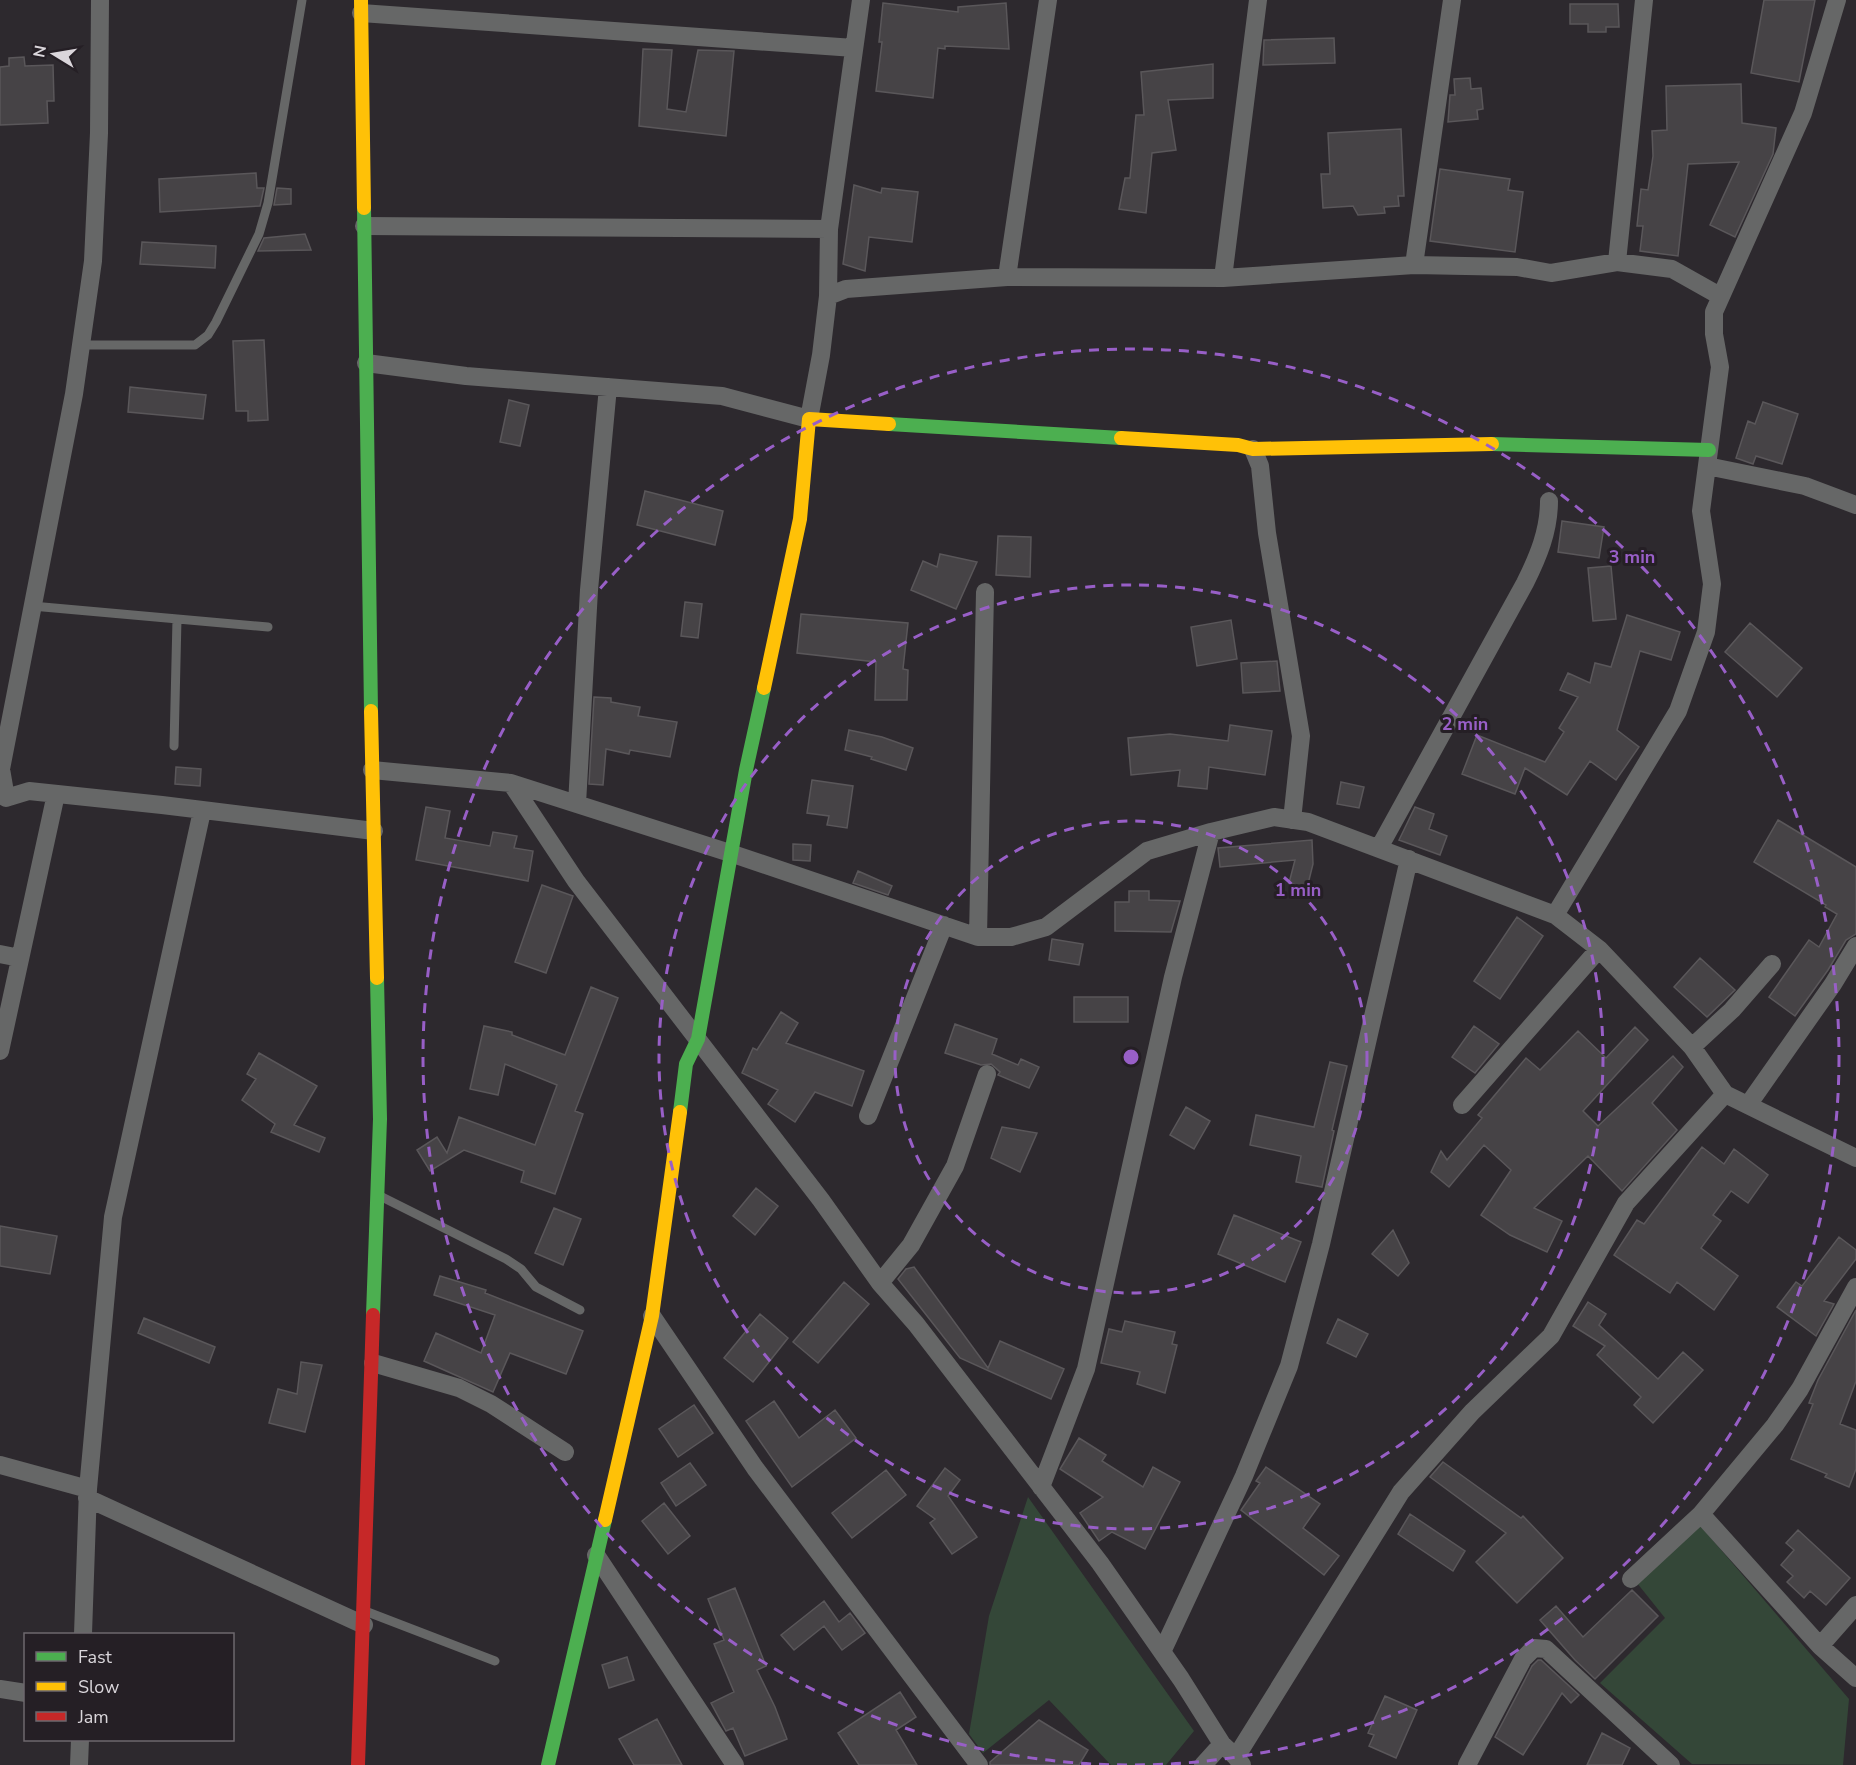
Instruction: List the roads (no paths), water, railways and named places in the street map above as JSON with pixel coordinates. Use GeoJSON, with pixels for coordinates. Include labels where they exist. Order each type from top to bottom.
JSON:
{"type":"FeatureCollection","features":[{"type":"Feature","properties":{"kind":"street"},"geometry":{"type":"LineString","coordinates":[[100,0],[95,244],[74,394],[1,769],[3,797],[29,791],[374,831]]}},
{"type":"Feature","properties":{"kind":"street"},"geometry":{"type":"LineString","coordinates":[[548,1765],[652,1316],[686,1064],[698,1039],[730,853],[800,519],[809,419],[828,296],[830,229],[861,0]]}},
{"type":"Feature","properties":{"kind":"street"},"geometry":{"type":"LineString","coordinates":[[1007,277],[1048,0]]}},
{"type":"Feature","properties":{"kind":"street"},"geometry":{"type":"LineString","coordinates":[[1223,278],[1258,0]]}},
{"type":"Feature","properties":{"kind":"street"},"geometry":{"type":"LineString","coordinates":[[1414,265],[1452,0]]}},
{"type":"Feature","properties":{"kind":"street"},"geometry":{"type":"LineString","coordinates":[[1617,262],[1644,0]]}},
{"type":"Feature","properties":{"kind":"street"},"geometry":{"type":"LineString","coordinates":[[1555,915],[1677,711],[1706,632],[1712,584],[1701,511],[1720,367],[1714,334],[1714,312],[1803,113],[1837,0]]}},
{"type":"Feature","properties":{"kind":"street"},"geometry":{"type":"LineString","coordinates":[[358,1765],[380,1119],[372,770],[361,7],[854,48]]}},
{"type":"Feature","properties":{"kind":"street"},"geometry":{"type":"LineString","coordinates":[[364,226],[830,229]]}},
{"type":"Feature","properties":{"kind":"street"},"geometry":{"type":"LineString","coordinates":[[828,296],[846,289],[1007,277],[1223,278],[1414,265],[1517,267],[1551,273],[1617,262],[1672,269],[1720,296]]}},
{"type":"Feature","properties":{"kind":"street"},"geometry":{"type":"LineString","coordinates":[[366,363],[466,376],[722,396],[809,419],[1238,445],[1253,449],[1464,442],[1708,458],[1805,486],[1856,505]]}},
{"type":"Feature","properties":{"kind":"street"},"geometry":{"type":"LineString","coordinates":[[577,804],[589,590],[608,387]]}},
{"type":"Feature","properties":{"kind":"street"},"geometry":{"type":"LineString","coordinates":[[1253,449],[1260,466],[1267,533],[1301,736],[1292,820]]}},
{"type":"Feature","properties":{"kind":"street"},"geometry":{"type":"LineString","coordinates":[[1379,848],[1525,584],[1546,532],[1549,501]]}},
{"type":"Feature","properties":{"kind":"street"},"geometry":{"type":"LineString","coordinates":[[978,937],[985,592]]}},
{"type":"Feature","properties":{"kind":"street"},"geometry":{"type":"LineString","coordinates":[[372,770],[511,783],[730,853],[978,937],[1011,937],[1046,927],[1147,850],[1274,817],[1308,822],[1555,915],[1599,949],[1692,1047],[1725,1094],[1856,1158]]}},
{"type":"Feature","properties":{"kind":"street"},"geometry":{"type":"LineString","coordinates":[[511,783],[576,881],[821,1200],[880,1283],[916,1324],[1100,1563],[1222,1744],[1239,1761],[1401,1492],[1472,1412],[1551,1336],[1626,1203],[1725,1094]]}},
{"type":"Feature","properties":{"kind":"street"},"geometry":{"type":"LineString","coordinates":[[0,1051],[56,794]]}},
{"type":"Feature","properties":{"kind":"street"},"geometry":{"type":"LineString","coordinates":[[83,1633],[88,1493],[113,1216],[202,811]]}},
{"type":"Feature","properties":{"kind":"street"},"geometry":{"type":"LineString","coordinates":[[1041,1487],[1086,1369],[1171,988],[1211,832]]}},
{"type":"Feature","properties":{"kind":"street"},"geometry":{"type":"LineString","coordinates":[[1162,1652],[1244,1476],[1289,1366],[1322,1244],[1409,859]]}},
{"type":"Feature","properties":{"kind":"street"},"geometry":{"type":"LineString","coordinates":[[868,1116],[944,925]]}},
{"type":"Feature","properties":{"kind":"street"},"geometry":{"type":"LineString","coordinates":[[1748,1105],[1833,984],[1856,945]]}},
{"type":"Feature","properties":{"kind":"street"},"geometry":{"type":"LineString","coordinates":[[1462,1105],[1599,949]]}},
{"type":"Feature","properties":{"kind":"street"},"geometry":{"type":"LineString","coordinates":[[0,954],[20,958]]}},
{"type":"Feature","properties":{"kind":"street"},"geometry":{"type":"LineString","coordinates":[[1692,1047],[1732,1010],[1772,964]]}},
{"type":"Feature","properties":{"kind":"street"},"geometry":{"type":"LineString","coordinates":[[880,1283],[911,1245],[955,1166],[987,1074]]}},
{"type":"Feature","properties":{"kind":"street"},"geometry":{"type":"LineString","coordinates":[[1631,1579],[1701,1514],[1775,1425],[1800,1389],[1856,1287]]}},
{"type":"Feature","properties":{"kind":"street"},"geometry":{"type":"LineString","coordinates":[[652,1316],[755,1468],[979,1765]]}},
{"type":"Feature","properties":{"kind":"street"},"geometry":{"type":"LineString","coordinates":[[373,1363],[459,1388],[491,1404],[565,1452]]}},
{"type":"Feature","properties":{"kind":"street"},"geometry":{"type":"LineString","coordinates":[[0,1465],[88,1493],[364,1618]]}},
{"type":"Feature","properties":{"kind":"street"},"geometry":{"type":"LineString","coordinates":[[1701,1514],[1820,1646],[1856,1678]]}},
{"type":"Feature","properties":{"kind":"street"},"geometry":{"type":"LineString","coordinates":[[596,1555],[735,1765]]}},
{"type":"Feature","properties":{"kind":"street"},"geometry":{"type":"LineString","coordinates":[[1820,1646],[1856,1605]]}},
{"type":"Feature","properties":{"kind":"street"},"geometry":{"type":"LineString","coordinates":[[1467,1765],[1523,1659],[1534,1648],[1546,1648],[1671,1765]]}},
{"type":"Feature","properties":{"kind":"street"},"geometry":{"type":"LineString","coordinates":[[0,1689],[24,1693]]}},
{"type":"Feature","properties":{"kind":"street"},"geometry":{"type":"LineString","coordinates":[[79,1765],[80,1741]]}},
{"type":"Feature","properties":{"kind":"street"},"geometry":{"type":"LineString","coordinates":[[1203,1765],[1222,1744]]}},
{"type":"Feature","properties":{"kind":"lane"},"geometry":{"type":"LineString","coordinates":[[81,345],[195,345],[208,335],[259,234],[268,203],[302,0]]}},
{"type":"Feature","properties":{"kind":"lane"},"geometry":{"type":"LineString","coordinates":[[32,606],[268,627]]}},
{"type":"Feature","properties":{"kind":"lane"},"geometry":{"type":"LineString","coordinates":[[174,746],[177,619]]}},
{"type":"Feature","properties":{"kind":"lane"},"geometry":{"type":"LineString","coordinates":[[378,1195],[507,1259],[521,1269],[536,1287],[580,1310]]}},
{"type":"Feature","properties":{"kind":"lane"},"geometry":{"type":"LineString","coordinates":[[364,1618],[495,1661]]}}]}
